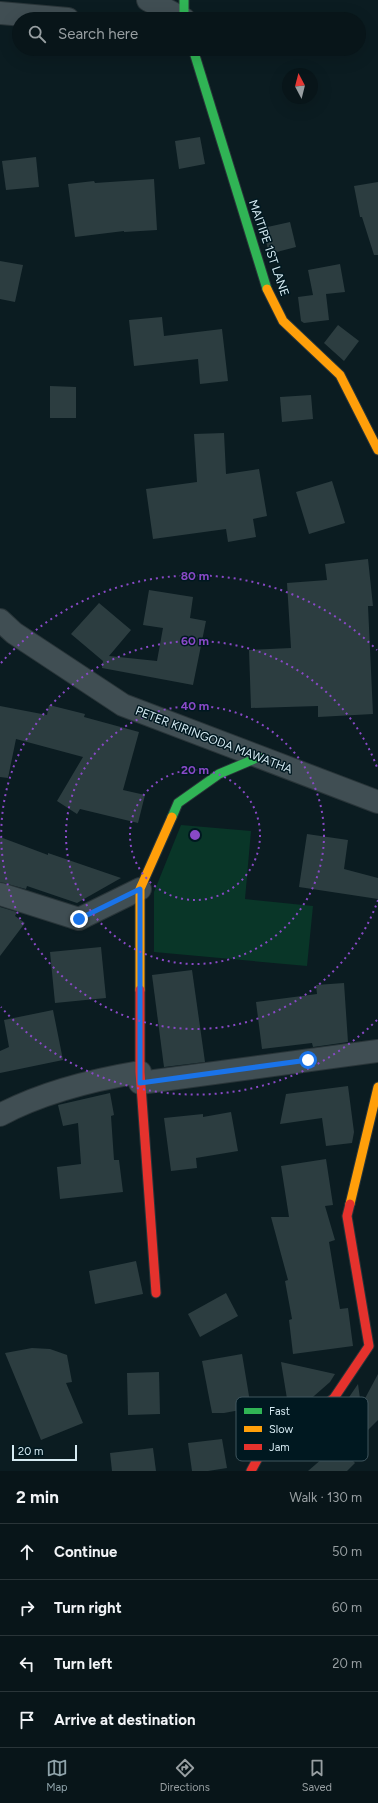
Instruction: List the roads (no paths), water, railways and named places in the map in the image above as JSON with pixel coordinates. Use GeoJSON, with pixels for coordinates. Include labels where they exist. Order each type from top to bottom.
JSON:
{"type":"FeatureCollection","features":[{"type":"Feature","properties":{"kind":"street"},"geometry":{"type":"LineString","coordinates":[[148,0],[171,12]]}},
{"type":"Feature","properties":{"kind":"street"},"geometry":{"type":"LineString","coordinates":[[184,0],[184,12]]}},
{"type":"Feature","properties":{"kind":"street"},"geometry":{"type":"LineString","coordinates":[[0,13],[12,14]]}},
{"type":"Feature","properties":{"kind":"street","name":"MAITIPE 1ST LANE"},"geometry":{"type":"LineString","coordinates":[[195,56],[267,289],[283,321],[340,375],[378,450]]}},
{"type":"Feature","properties":{"kind":"street","name":"PETER KIRINGODA MAWATHA"},"geometry":{"type":"LineString","coordinates":[[0,620],[14,633],[123,705],[378,802]]}},
{"type":"Feature","properties":{"kind":"street"},"geometry":{"type":"LineString","coordinates":[[156,1293],[140,1077],[140,889],[178,803],[219,774],[259,757]]}},
{"type":"Feature","properties":{"kind":"street"},"geometry":{"type":"LineString","coordinates":[[0,894],[79,919],[140,889]]}},
{"type":"Feature","properties":{"kind":"street"},"geometry":{"type":"LineString","coordinates":[[0,1115],[18,1106],[95,1080],[140,1077],[378,1051]]}},
{"type":"Feature","properties":{"kind":"street"},"geometry":{"type":"LineString","coordinates":[[335,1397],[369,1346],[347,1216],[378,1088]]}},
{"type":"Feature","properties":{"kind":"street"},"geometry":{"type":"LineString","coordinates":[[251,1471],[256,1461]]}}]}
